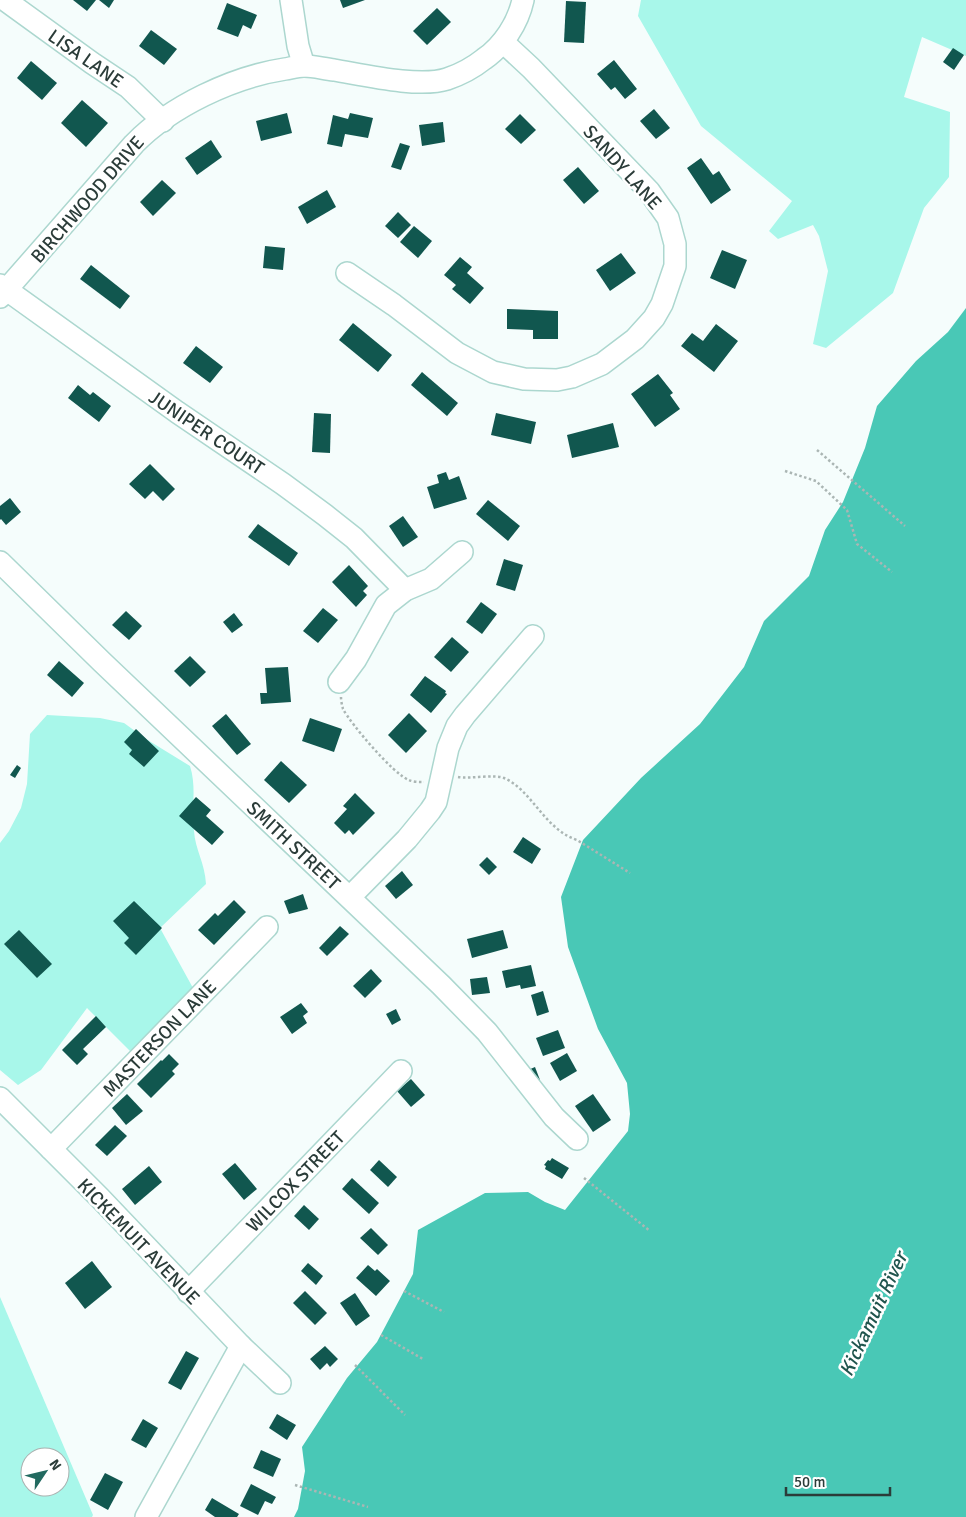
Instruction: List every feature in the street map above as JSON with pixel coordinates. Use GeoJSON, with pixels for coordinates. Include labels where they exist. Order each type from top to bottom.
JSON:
{"type":"FeatureCollection","features":[{"type":"Feature","properties":{"kind":"street","name":"LISA LANE"},"geometry":{"type":"LineString","coordinates":[[5,0],[128,87],[163,121]]}},
{"type":"Feature","properties":{"kind":"street"},"geometry":{"type":"LineString","coordinates":[[290,0],[298,46],[304,66]]}},
{"type":"Feature","properties":{"kind":"street","name":"BIRCHWOOD DRIVE"},"geometry":{"type":"LineString","coordinates":[[2,291],[134,144],[148,130],[178,109],[240,80],[268,72],[304,66],[418,82],[447,79],[480,63],[500,47],[511,29],[522,0]]}},
{"type":"Feature","properties":{"kind":"street","name":"SANDY LANE"},"geometry":{"type":"LineString","coordinates":[[347,273],[394,305],[457,354],[493,372],[524,379],[556,380],[572,377],[602,364],[636,339],[654,318],[662,304],[675,266],[675,244],[668,218],[649,190],[531,68],[503,42]]}},
{"type":"Feature","properties":{"kind":"street","name":"JUNIPER COURT"},"geometry":{"type":"LineString","coordinates":[[2,291],[283,484],[354,538],[405,590]]}},
{"type":"Feature","properties":{"kind":"street"},"geometry":{"type":"LineString","coordinates":[[338,682],[356,659],[386,605],[405,590],[431,579],[462,552]]}},
{"type":"Feature","properties":{"kind":"street","name":"SMITH STREET"},"geometry":{"type":"LineString","coordinates":[[0,562],[468,1012],[487,1032],[554,1117],[577,1139]]}},
{"type":"Feature","properties":{"kind":"street"},"geometry":{"type":"LineString","coordinates":[[350,897],[407,838],[430,811],[436,802],[448,748],[457,726],[533,636]]}},
{"type":"Feature","properties":{"kind":"street","name":"MASTERSON LANE"},"geometry":{"type":"LineString","coordinates":[[51,1149],[267,927]]}},
{"type":"Feature","properties":{"kind":"street","name":"WILCOX STREET"},"geometry":{"type":"LineString","coordinates":[[188,1292],[401,1071]]}},
{"type":"Feature","properties":{"kind":"street","name":"KICKEMUIT AVENUE"},"geometry":{"type":"LineString","coordinates":[[0,1098],[100,1198],[241,1346],[280,1383]]}},
{"type":"Feature","properties":{"kind":"street"},"geometry":{"type":"LineString","coordinates":[[146,1517],[241,1346]]}},
{"type":"Feature","properties":{"kind":"path"},"geometry":{"type":"LineString","coordinates":[[817,450],[905,526]]}},
{"type":"Feature","properties":{"kind":"path"},"geometry":{"type":"LineString","coordinates":[[785,471],[816,481],[846,510],[857,544],[892,572]]}},
{"type":"Feature","properties":{"kind":"path"},"geometry":{"type":"LineString","coordinates":[[577,840],[630,873]]}},
{"type":"Feature","properties":{"kind":"path"},"geometry":{"type":"LineString","coordinates":[[584,1178],[650,1232]]}},
{"type":"Feature","properties":{"kind":"path"},"geometry":{"type":"LineString","coordinates":[[404,1291],[444,1312]]}},
{"type":"Feature","properties":{"kind":"path"},"geometry":{"type":"LineString","coordinates":[[381,1335],[423,1359]]}},
{"type":"Feature","properties":{"kind":"path"},"geometry":{"type":"LineString","coordinates":[[355,1365],[405,1415]]}},
{"type":"Feature","properties":{"kind":"path"},"geometry":{"type":"LineString","coordinates":[[296,1485],[368,1507]]}},
{"type":"Feature","properties":{"kind":"shaded area"},"geometry":{"type":"Polygon","coordinates":[[[641,0],[966,0],[966,56],[922,37],[904,97],[950,112],[949,177],[924,208],[893,293],[826,348],[813,344],[828,271],[819,236],[813,225],[778,239],[769,231],[792,201],[701,126],[638,16],[641,0]]]}},
{"type":"Feature","properties":{"kind":"shaded area"},"geometry":{"type":"Polygon","coordinates":[[[47,715],[100,718],[124,723],[190,766],[193,782],[195,838],[204,869],[206,884],[160,928],[193,988],[176,1014],[136,1057],[87,1008],[41,1070],[18,1085],[0,1070],[0,843],[9,831],[21,808],[27,784],[30,734],[47,715]]]}},
{"type":"Feature","properties":{"kind":"shaded area"},"geometry":{"type":"Polygon","coordinates":[[[0,1297],[64,1447],[20,1447],[20,1497],[70,1497],[70,1461],[93,1515],[92,1517],[0,1517],[0,1297]]]}},
{"type":"Feature","properties":{"kind":"water","name":"Kickamuit River"},"geometry":{"type":"Polygon","coordinates":[[[966,308],[966,1517],[294,1517],[298,1509],[305,1471],[302,1447],[347,1378],[377,1342],[413,1274],[418,1230],[485,1193],[528,1192],[545,1202],[565,1210],[628,1131],[630,1114],[627,1083],[598,1029],[568,947],[561,897],[583,840],[641,778],[700,724],[744,667],[764,621],[809,576],[825,530],[843,502],[865,448],[877,406],[916,361],[948,332],[966,308]]]}},
{"type":"Feature","properties":{"kind":"building"},"geometry":{"type":"Polygon","coordinates":[[[73,0],[96,0],[87,11],[73,0]]]}},
{"type":"Feature","properties":{"kind":"building"},"geometry":{"type":"Polygon","coordinates":[[[99,0],[114,0],[109,8],[99,0]]]}},
{"type":"Feature","properties":{"kind":"building"},"geometry":{"type":"Polygon","coordinates":[[[340,0],[365,0],[343,8],[340,0]]]}},
{"type":"Feature","properties":{"kind":"building"},"geometry":{"type":"Polygon","coordinates":[[[566,1],[586,2],[584,43],[564,42],[566,1]]]}},
{"type":"Feature","properties":{"kind":"building"},"geometry":{"type":"Polygon","coordinates":[[[227,3],[257,15],[251,29],[243,25],[238,37],[217,29],[227,3]]]}},
{"type":"Feature","properties":{"kind":"building"},"geometry":{"type":"Polygon","coordinates":[[[437,8],[451,22],[427,45],[413,31],[437,8]]]}},
{"type":"Feature","properties":{"kind":"building"},"geometry":{"type":"Polygon","coordinates":[[[151,30],[177,49],[164,65],[139,46],[151,30]]]}},
{"type":"Feature","properties":{"kind":"building"},"geometry":{"type":"Polygon","coordinates":[[[953,48],[964,55],[954,70],[943,62],[953,48]]]}},
{"type":"Feature","properties":{"kind":"building"},"geometry":{"type":"Polygon","coordinates":[[[614,60],[637,89],[625,99],[615,87],[611,90],[597,74],[614,60]]]}},
{"type":"Feature","properties":{"kind":"building"},"geometry":{"type":"Polygon","coordinates":[[[31,61],[57,83],[42,100],[17,78],[31,61]]]}},
{"type":"Feature","properties":{"kind":"building"},"geometry":{"type":"Polygon","coordinates":[[[82,100],[108,123],[86,147],[61,123],[82,100]]]}},
{"type":"Feature","properties":{"kind":"building"},"geometry":{"type":"Polygon","coordinates":[[[654,109],[670,128],[656,139],[640,121],[654,109]]]}},
{"type":"Feature","properties":{"kind":"building"},"geometry":{"type":"Polygon","coordinates":[[[287,113],[292,133],[261,141],[256,121],[287,113]]]}},
{"type":"Feature","properties":{"kind":"building"},"geometry":{"type":"Polygon","coordinates":[[[350,113],[373,118],[368,138],[345,134],[342,147],[327,144],[333,115],[348,119],[350,113]]]}},
{"type":"Feature","properties":{"kind":"building"},"geometry":{"type":"Polygon","coordinates":[[[520,114],[536,130],[521,144],[505,129],[520,114]]]}},
{"type":"Feature","properties":{"kind":"building"},"geometry":{"type":"Polygon","coordinates":[[[443,122],[445,142],[422,146],[419,125],[443,122]]]}},
{"type":"Feature","properties":{"kind":"building"},"geometry":{"type":"Polygon","coordinates":[[[211,140],[222,157],[197,175],[185,158],[211,140]]]}},
{"type":"Feature","properties":{"kind":"building"},"geometry":{"type":"Polygon","coordinates":[[[400,143],[410,146],[401,170],[391,167],[400,143]]]}},
{"type":"Feature","properties":{"kind":"building"},"geometry":{"type":"Polygon","coordinates":[[[701,158],[713,175],[719,171],[731,190],[711,204],[687,168],[701,158]]]}},
{"type":"Feature","properties":{"kind":"building"},"geometry":{"type":"Polygon","coordinates":[[[578,167],[599,191],[584,204],[563,180],[578,167]]]}},
{"type":"Feature","properties":{"kind":"building"},"geometry":{"type":"Polygon","coordinates":[[[162,180],[176,193],[153,216],[140,202],[162,180]]]}},
{"type":"Feature","properties":{"kind":"building"},"geometry":{"type":"Polygon","coordinates":[[[327,190],[336,207],[307,224],[298,207],[327,190]]]}},
{"type":"Feature","properties":{"kind":"building"},"geometry":{"type":"Polygon","coordinates":[[[398,212],[411,225],[398,238],[385,226],[398,212]]]}},
{"type":"Feature","properties":{"kind":"building"},"geometry":{"type":"Polygon","coordinates":[[[414,226],[432,241],[418,258],[400,242],[414,226]]]}},
{"type":"Feature","properties":{"kind":"building"},"geometry":{"type":"Polygon","coordinates":[[[265,246],[285,248],[283,270],[263,268],[265,246]]]}},
{"type":"Feature","properties":{"kind":"building"},"geometry":{"type":"Polygon","coordinates":[[[722,250],[747,260],[735,289],[710,278],[722,250]]]}},
{"type":"Feature","properties":{"kind":"building"},"geometry":{"type":"Polygon","coordinates":[[[621,253],[636,273],[610,291],[596,270],[621,253]]]}},
{"type":"Feature","properties":{"kind":"building"},"geometry":{"type":"Polygon","coordinates":[[[460,257],[472,267],[467,273],[484,288],[470,304],[452,289],[456,285],[444,275],[460,257]]]}},
{"type":"Feature","properties":{"kind":"building"},"geometry":{"type":"Polygon","coordinates":[[[91,265],[130,296],[120,309],[80,279],[91,265]]]}},
{"type":"Feature","properties":{"kind":"building"},"geometry":{"type":"Polygon","coordinates":[[[507,309],[558,311],[558,339],[533,339],[533,330],[507,329],[507,309]]]}},
{"type":"Feature","properties":{"kind":"building"},"geometry":{"type":"Polygon","coordinates":[[[353,323],[392,355],[378,372],[339,340],[353,323]]]}},
{"type":"Feature","properties":{"kind":"building"},"geometry":{"type":"Polygon","coordinates":[[[716,324],[738,341],[714,372],[681,346],[692,333],[703,341],[716,324]]]}},
{"type":"Feature","properties":{"kind":"building"},"geometry":{"type":"Polygon","coordinates":[[[196,346],[223,367],[210,383],[183,363],[196,346]]]}},
{"type":"Feature","properties":{"kind":"building"},"geometry":{"type":"Polygon","coordinates":[[[422,372],[458,403],[447,416],[411,385],[422,372]]]}},
{"type":"Feature","properties":{"kind":"building"},"geometry":{"type":"Polygon","coordinates":[[[658,374],[673,393],[670,395],[680,409],[655,427],[631,394],[658,374]]]}},
{"type":"Feature","properties":{"kind":"building"},"geometry":{"type":"Polygon","coordinates":[[[78,385],[90,395],[93,392],[111,406],[99,422],[68,398],[78,385]]]}},
{"type":"Feature","properties":{"kind":"building"},"geometry":{"type":"Polygon","coordinates":[[[314,413],[331,414],[330,453],[312,452],[314,413]]]}},
{"type":"Feature","properties":{"kind":"building"},"geometry":{"type":"Polygon","coordinates":[[[496,413],[536,422],[531,444],[491,435],[496,413]]]}},
{"type":"Feature","properties":{"kind":"building"},"geometry":{"type":"Polygon","coordinates":[[[613,423],[619,447],[572,458],[567,435],[613,423]]]}},
{"type":"Feature","properties":{"kind":"building"},"geometry":{"type":"Polygon","coordinates":[[[150,464],[175,489],[163,501],[153,491],[145,499],[129,484],[150,464]]]}},
{"type":"Feature","properties":{"kind":"building"},"geometry":{"type":"Polygon","coordinates":[[[446,472],[449,480],[459,476],[467,499],[434,509],[427,487],[439,483],[437,475],[446,472]]]}},
{"type":"Feature","properties":{"kind":"building"},"geometry":{"type":"Polygon","coordinates":[[[10,498],[21,512],[6,525],[0,520],[0,506],[10,498]]]}},
{"type":"Feature","properties":{"kind":"building"},"geometry":{"type":"Polygon","coordinates":[[[488,500],[520,526],[508,541],[476,514],[488,500]]]}},
{"type":"Feature","properties":{"kind":"building"},"geometry":{"type":"Polygon","coordinates":[[[403,516],[418,537],[403,547],[389,526],[403,516]]]}},
{"type":"Feature","properties":{"kind":"building"},"geometry":{"type":"Polygon","coordinates":[[[258,524],[298,553],[289,566],[248,537],[258,524]]]}},
{"type":"Feature","properties":{"kind":"building"},"geometry":{"type":"Polygon","coordinates":[[[504,559],[523,565],[515,591],[496,585],[504,559]]]}},
{"type":"Feature","properties":{"kind":"building"},"geometry":{"type":"Polygon","coordinates":[[[349,565],[368,586],[363,591],[367,595],[356,607],[332,582],[349,565]]]}},
{"type":"Feature","properties":{"kind":"building"},"geometry":{"type":"Polygon","coordinates":[[[481,602],[497,614],[482,634],[466,622],[481,602]]]}},
{"type":"Feature","properties":{"kind":"building"},"geometry":{"type":"Polygon","coordinates":[[[323,608],[338,620],[318,643],[303,631],[323,608]]]}},
{"type":"Feature","properties":{"kind":"building"},"geometry":{"type":"Polygon","coordinates":[[[126,611],[142,626],[129,640],[112,625],[126,611]]]}},
{"type":"Feature","properties":{"kind":"building"},"geometry":{"type":"Polygon","coordinates":[[[234,613],[243,625],[232,633],[223,622],[234,613]]]}},
{"type":"Feature","properties":{"kind":"building"},"geometry":{"type":"Polygon","coordinates":[[[452,637],[469,652],[451,672],[434,657],[452,637]]]}},
{"type":"Feature","properties":{"kind":"building"},"geometry":{"type":"Polygon","coordinates":[[[190,656],[206,672],[190,687],[174,671],[190,656]]]}},
{"type":"Feature","properties":{"kind":"building"},"geometry":{"type":"Polygon","coordinates":[[[59,661],[84,683],[72,697],[47,675],[59,661]]]}},
{"type":"Feature","properties":{"kind":"building"},"geometry":{"type":"Polygon","coordinates":[[[288,667],[291,702],[261,704],[260,693],[267,693],[265,668],[288,667]]]}},
{"type":"Feature","properties":{"kind":"building"},"geometry":{"type":"Polygon","coordinates":[[[425,676],[446,691],[445,693],[447,694],[431,713],[410,695],[425,676]]]}},
{"type":"Feature","properties":{"kind":"building"},"geometry":{"type":"Polygon","coordinates":[[[409,713],[427,731],[406,753],[388,735],[409,713]]]}},
{"type":"Feature","properties":{"kind":"building"},"geometry":{"type":"Polygon","coordinates":[[[226,714],[251,744],[237,755],[212,726],[226,714]]]}},
{"type":"Feature","properties":{"kind":"building"},"geometry":{"type":"Polygon","coordinates":[[[310,718],[342,729],[334,752],[302,741],[310,718]]]}},
{"type":"Feature","properties":{"kind":"building"},"geometry":{"type":"Polygon","coordinates":[[[136,729],[159,751],[144,767],[129,754],[132,750],[124,742],[136,729]]]}},
{"type":"Feature","properties":{"kind":"building"},"geometry":{"type":"Polygon","coordinates":[[[281,761],[307,785],[289,803],[264,780],[281,761]]]}},
{"type":"Feature","properties":{"kind":"building"},"geometry":{"type":"Polygon","coordinates":[[[17,765],[21,768],[15,778],[10,775],[17,765]]]}},
{"type":"Feature","properties":{"kind":"building"},"geometry":{"type":"Polygon","coordinates":[[[355,793],[375,813],[353,835],[349,830],[345,834],[334,823],[347,809],[343,806],[355,793]]]}},
{"type":"Feature","properties":{"kind":"building"},"geometry":{"type":"Polygon","coordinates":[[[196,797],[211,810],[206,816],[224,832],[212,845],[179,816],[196,797]]]}},
{"type":"Feature","properties":{"kind":"building"},"geometry":{"type":"Polygon","coordinates":[[[523,837],[541,849],[532,864],[513,852],[523,837]]]}},
{"type":"Feature","properties":{"kind":"building"},"geometry":{"type":"Polygon","coordinates":[[[487,857],[497,867],[489,875],[479,865],[487,857]]]}},
{"type":"Feature","properties":{"kind":"building"},"geometry":{"type":"Polygon","coordinates":[[[402,871],[413,885],[396,899],[385,886],[402,871]]]}},
{"type":"Feature","properties":{"kind":"building"},"geometry":{"type":"Polygon","coordinates":[[[303,894],[308,909],[289,914],[284,901],[303,894]]]}},
{"type":"Feature","properties":{"kind":"building"},"geometry":{"type":"Polygon","coordinates":[[[234,900],[246,912],[214,945],[198,930],[215,913],[218,916],[234,900]]]}},
{"type":"Feature","properties":{"kind":"building"},"geometry":{"type":"Polygon","coordinates":[[[134,901],[162,928],[136,955],[124,943],[129,938],[113,921],[134,901]]]}},
{"type":"Feature","properties":{"kind":"building"},"geometry":{"type":"Polygon","coordinates":[[[340,926],[349,934],[327,956],[319,948],[340,926]]]}},
{"type":"Feature","properties":{"kind":"building"},"geometry":{"type":"Polygon","coordinates":[[[19,930],[52,964],[37,978],[4,944],[19,930]]]}},
{"type":"Feature","properties":{"kind":"building"},"geometry":{"type":"Polygon","coordinates":[[[503,930],[508,948],[472,958],[467,939],[503,930]]]}},
{"type":"Feature","properties":{"kind":"building"},"geometry":{"type":"Polygon","coordinates":[[[531,965],[536,986],[521,989],[520,985],[506,988],[502,971],[531,965]]]}},
{"type":"Feature","properties":{"kind":"building"},"geometry":{"type":"Polygon","coordinates":[[[371,969],[382,981],[365,998],[353,986],[371,969]]]}},
{"type":"Feature","properties":{"kind":"building"},"geometry":{"type":"Polygon","coordinates":[[[487,977],[490,993],[472,995],[470,979],[487,977]]]}},
{"type":"Feature","properties":{"kind":"building"},"geometry":{"type":"Polygon","coordinates":[[[543,991],[549,1012],[537,1016],[531,995],[543,991]]]}},
{"type":"Feature","properties":{"kind":"building"},"geometry":{"type":"Polygon","coordinates":[[[301,1003],[308,1012],[303,1016],[307,1023],[292,1034],[280,1017],[301,1003]]]}},
{"type":"Feature","properties":{"kind":"building"},"geometry":{"type":"Polygon","coordinates":[[[396,1009],[401,1020],[392,1025],[386,1014],[396,1009]]]}},
{"type":"Feature","properties":{"kind":"building"},"geometry":{"type":"Polygon","coordinates":[[[96,1016],[106,1027],[83,1049],[88,1054],[77,1065],[62,1050],[96,1016]]]}},
{"type":"Feature","properties":{"kind":"building"},"geometry":{"type":"Polygon","coordinates":[[[558,1030],[565,1048],[543,1056],[536,1038],[558,1030]]]}},
{"type":"Feature","properties":{"kind":"building"},"geometry":{"type":"Polygon","coordinates":[[[567,1053],[577,1071],[560,1081],[550,1063],[567,1053]]]}},
{"type":"Feature","properties":{"kind":"building"},"geometry":{"type":"Polygon","coordinates":[[[169,1054],[179,1064],[172,1071],[175,1074],[151,1098],[137,1084],[169,1054]]]}},
{"type":"Feature","properties":{"kind":"building"},"geometry":{"type":"Polygon","coordinates":[[[535,1067],[540,1080],[534,1083],[528,1070],[535,1067]]]}},
{"type":"Feature","properties":{"kind":"building"},"geometry":{"type":"Polygon","coordinates":[[[411,1079],[425,1095],[411,1107],[397,1091],[411,1079]]]}},
{"type":"Feature","properties":{"kind":"building"},"geometry":{"type":"Polygon","coordinates":[[[127,1094],[143,1111],[126,1125],[112,1108],[127,1094]]]}},
{"type":"Feature","properties":{"kind":"building"},"geometry":{"type":"Polygon","coordinates":[[[593,1094],[611,1120],[593,1132],[575,1106],[593,1094]]]}},
{"type":"Feature","properties":{"kind":"building"},"geometry":{"type":"Polygon","coordinates":[[[115,1125],[127,1136],[107,1156],[95,1145],[115,1125]]]}},
{"type":"Feature","properties":{"kind":"building"},"geometry":{"type":"Polygon","coordinates":[[[552,1158],[569,1168],[562,1179],[545,1169],[546,1166],[544,1165],[552,1158]]]}},
{"type":"Feature","properties":{"kind":"building"},"geometry":{"type":"Polygon","coordinates":[[[379,1160],[397,1177],[388,1187],[370,1170],[379,1160]]]}},
{"type":"Feature","properties":{"kind":"building"},"geometry":{"type":"Polygon","coordinates":[[[235,1163],[257,1189],[244,1200],[222,1174],[235,1163]]]}},
{"type":"Feature","properties":{"kind":"building"},"geometry":{"type":"Polygon","coordinates":[[[149,1166],[162,1182],[135,1205],[122,1189],[149,1166]]]}},
{"type":"Feature","properties":{"kind":"building"},"geometry":{"type":"Polygon","coordinates":[[[352,1178],[379,1203],[369,1214],[342,1189],[352,1178]]]}},
{"type":"Feature","properties":{"kind":"building"},"geometry":{"type":"Polygon","coordinates":[[[304,1205],[319,1219],[309,1230],[294,1216],[304,1205]]]}},
{"type":"Feature","properties":{"kind":"building"},"geometry":{"type":"Polygon","coordinates":[[[371,1228],[388,1245],[378,1255],[360,1238],[371,1228]]]}},
{"type":"Feature","properties":{"kind":"building"},"geometry":{"type":"Polygon","coordinates":[[[92,1261],[112,1287],[85,1309],[65,1283],[92,1261]]]}},
{"type":"Feature","properties":{"kind":"building"},"geometry":{"type":"Polygon","coordinates":[[[308,1263],[323,1276],[316,1285],[301,1271],[308,1263]]]}},
{"type":"Feature","properties":{"kind":"building"},"geometry":{"type":"Polygon","coordinates":[[[368,1265],[375,1271],[377,1269],[390,1281],[376,1296],[356,1278],[368,1265]]]}},
{"type":"Feature","properties":{"kind":"building"},"geometry":{"type":"Polygon","coordinates":[[[305,1291],[327,1313],[315,1325],[293,1303],[305,1291]]]}},
{"type":"Feature","properties":{"kind":"building"},"geometry":{"type":"Polygon","coordinates":[[[355,1293],[370,1316],[356,1326],[340,1303],[355,1293]]]}},
{"type":"Feature","properties":{"kind":"building"},"geometry":{"type":"Polygon","coordinates":[[[325,1346],[338,1359],[330,1367],[327,1363],[320,1370],[310,1359],[325,1346]]]}},
{"type":"Feature","properties":{"kind":"building"},"geometry":{"type":"Polygon","coordinates":[[[186,1351],[199,1358],[181,1390],[168,1383],[186,1351]]]}},
{"type":"Feature","properties":{"kind":"building"},"geometry":{"type":"Polygon","coordinates":[[[277,1414],[296,1425],[287,1440],[269,1428],[277,1414]]]}},
{"type":"Feature","properties":{"kind":"building"},"geometry":{"type":"Polygon","coordinates":[[[143,1419],[158,1428],[146,1448],[131,1440],[143,1419]]]}},
{"type":"Feature","properties":{"kind":"building"},"geometry":{"type":"Polygon","coordinates":[[[261,1450],[281,1459],[273,1477],[253,1468],[261,1450]]]}},
{"type":"Feature","properties":{"kind":"building"},"geometry":{"type":"Polygon","coordinates":[[[105,1473],[123,1482],[108,1510],[90,1500],[105,1473]]]}},
{"type":"Feature","properties":{"kind":"building"},"geometry":{"type":"Polygon","coordinates":[[[251,1484],[276,1497],[272,1504],[265,1501],[258,1515],[240,1506],[251,1484]]]}},
{"type":"Feature","properties":{"kind":"building"},"geometry":{"type":"Polygon","coordinates":[[[212,1498],[239,1514],[237,1517],[215,1517],[205,1510],[212,1498]]]}}]}
